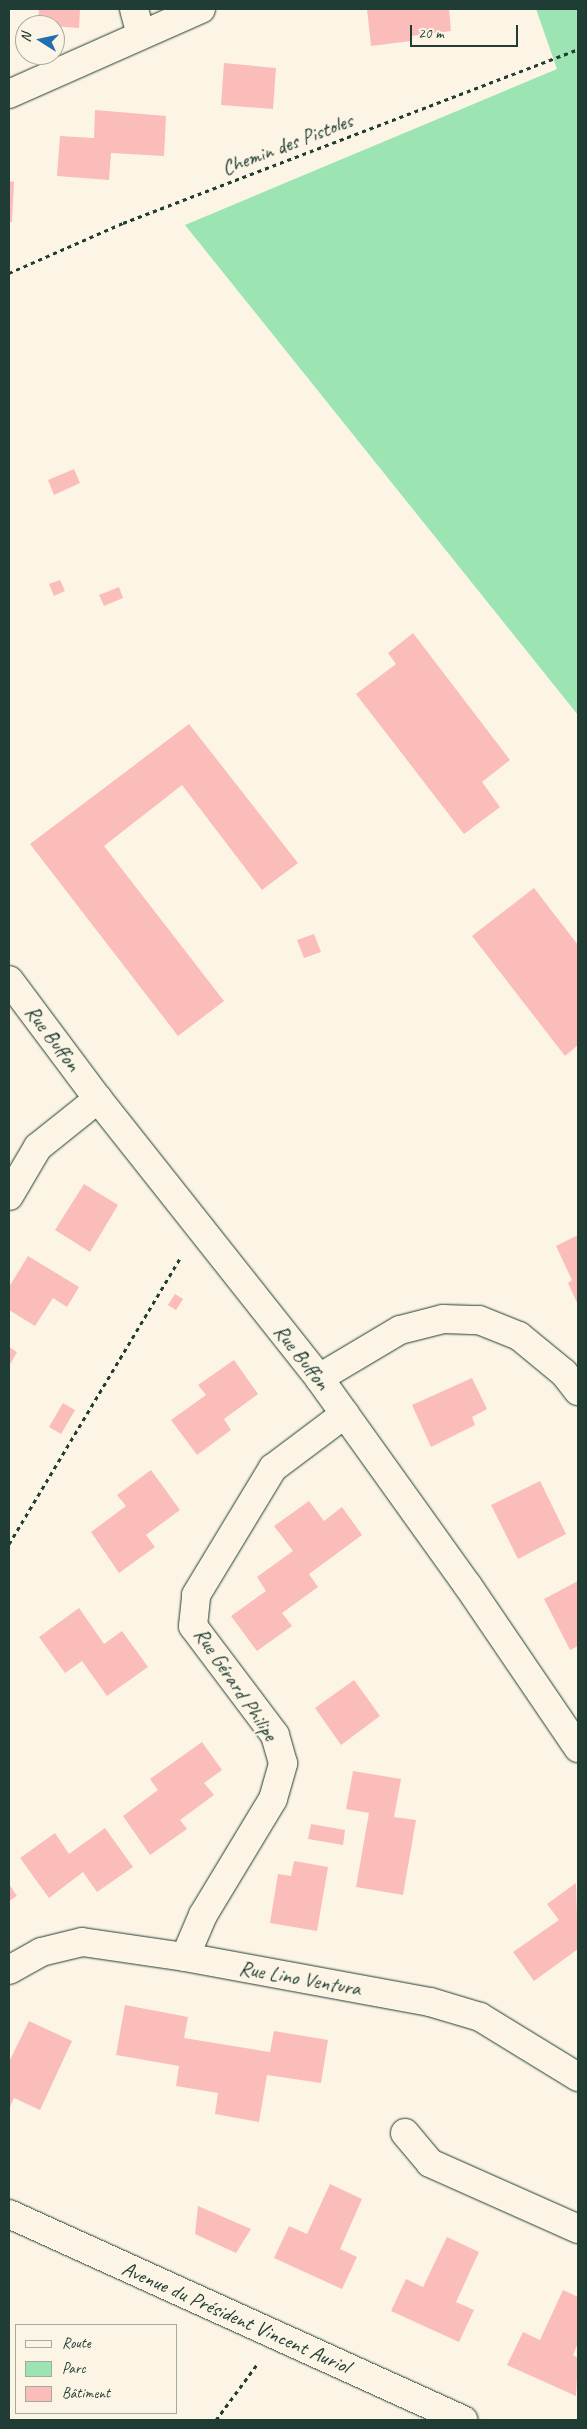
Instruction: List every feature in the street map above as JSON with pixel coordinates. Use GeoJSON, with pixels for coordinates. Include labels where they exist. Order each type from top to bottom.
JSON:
{"type":"FeatureCollection","features":[{"type":"Feature","properties":{"kind":"street"},"geometry":{"type":"LineString","coordinates":[[134,9],[141,35]]}},
{"type":"Feature","properties":{"kind":"street"},"geometry":{"type":"LineString","coordinates":[[9,94],[202,9]]}},
{"type":"Feature","properties":{"kind":"street","name":"Rue Buffon"},"geometry":{"type":"LineString","coordinates":[[9,980],[98,1099],[320,1378],[578,1748]]}},
{"type":"Feature","properties":{"kind":"street"},"geometry":{"type":"LineString","coordinates":[[9,1196],[38,1147],[98,1099]]}},
{"type":"Feature","properties":{"kind":"street"},"geometry":{"type":"LineString","coordinates":[[320,1378],[400,1330],[444,1319],[479,1320],[519,1336],[564,1373],[578,1391]]}},
{"type":"Feature","properties":{"kind":"street","name":"Rue Gérard Philipe"},"geometry":{"type":"LineString","coordinates":[[185,1957],[203,1915],[273,1799],[283,1763],[275,1735],[193,1626],[196,1595],[273,1468],[345,1414]]}},
{"type":"Feature","properties":{"kind":"street","name":"Rue Lino Ventura"},"geometry":{"type":"LineString","coordinates":[[9,1970],[41,1952],[82,1942],[185,1957],[447,2007],[480,2017],[578,2077]]}},
{"type":"Feature","properties":{"kind":"street"},"geometry":{"type":"LineString","coordinates":[[405,2133],[430,2163],[578,2229]]}},
{"type":"Feature","properties":{"kind":"street","name":"Avenue du Président Vincent Auriol"},"geometry":{"type":"LineString","coordinates":[[9,2214],[463,2420]]}},
{"type":"Feature","properties":{"kind":"path","name":"Chemin des Pistoles"},"geometry":{"type":"LineString","coordinates":[[9,273],[123,223],[578,49]]}},
{"type":"Feature","properties":{"kind":"path"},"geometry":{"type":"LineString","coordinates":[[9,1544],[199,1227]]}},
{"type":"Feature","properties":{"kind":"path"},"geometry":{"type":"LineString","coordinates":[[216,2420],[278,2336]]}},
{"type":"Feature","properties":{"kind":"green space"},"geometry":{"type":"Polygon","coordinates":[[[536,9],[578,9],[578,715],[185,225],[557,69],[536,9]]]}},
{"type":"Feature","properties":{"kind":"building"},"geometry":{"type":"Polygon","coordinates":[[[39,9],[80,9],[79,28],[65,27],[65,15],[39,15],[39,9]]]}},
{"type":"Feature","properties":{"kind":"building"},"geometry":{"type":"Polygon","coordinates":[[[367,9],[449,9],[451,31],[411,36],[411,41],[371,46],[367,9]]]}},
{"type":"Feature","properties":{"kind":"building"},"geometry":{"type":"Polygon","coordinates":[[[224,63],[276,68],[273,109],[221,105],[224,63]]]}},
{"type":"Feature","properties":{"kind":"building"},"geometry":{"type":"Polygon","coordinates":[[[95,110],[166,116],[164,156],[111,153],[109,180],[57,176],[60,136],[94,138],[95,110]]]}},
{"type":"Feature","properties":{"kind":"building"},"geometry":{"type":"Polygon","coordinates":[[[9,181],[14,182],[12,222],[9,222],[9,181]]]}},
{"type":"Feature","properties":{"kind":"building"},"geometry":{"type":"Polygon","coordinates":[[[74,469],[80,483],[54,495],[48,480],[74,469]]]}},
{"type":"Feature","properties":{"kind":"building"},"geometry":{"type":"Polygon","coordinates":[[[60,580],[65,591],[54,596],[49,584],[60,580]]]}},
{"type":"Feature","properties":{"kind":"building"},"geometry":{"type":"Polygon","coordinates":[[[119,587],[123,598],[104,606],[99,595],[119,587]]]}},
{"type":"Feature","properties":{"kind":"building"},"geometry":{"type":"Polygon","coordinates":[[[413,633],[510,760],[482,782],[500,807],[464,834],[356,694],[396,664],[388,653],[413,633]]]}},
{"type":"Feature","properties":{"kind":"building"},"geometry":{"type":"Polygon","coordinates":[[[189,724],[298,863],[262,890],[182,785],[104,846],[224,1001],[178,1036],[30,844],[189,724]]]}},
{"type":"Feature","properties":{"kind":"building"},"geometry":{"type":"Polygon","coordinates":[[[534,888],[578,945],[578,1045],[565,1056],[472,936],[534,888]]]}},
{"type":"Feature","properties":{"kind":"building"},"geometry":{"type":"Polygon","coordinates":[[[314,934],[321,952],[304,958],[297,940],[314,934]]]}},
{"type":"Feature","properties":{"kind":"building"},"geometry":{"type":"Polygon","coordinates":[[[84,1184],[118,1205],[90,1252],[55,1230],[84,1184]]]}},
{"type":"Feature","properties":{"kind":"building"},"geometry":{"type":"Polygon","coordinates":[[[578,1235],[578,1305],[568,1283],[572,1280],[556,1246],[578,1235]]]}},
{"type":"Feature","properties":{"kind":"building"},"geometry":{"type":"Polygon","coordinates":[[[28,1256],[79,1287],[67,1307],[53,1298],[35,1326],[9,1310],[9,1287],[28,1256]]]}},
{"type":"Feature","properties":{"kind":"building"},"geometry":{"type":"Polygon","coordinates":[[[175,1294],[183,1299],[176,1310],[168,1305],[175,1294]]]}},
{"type":"Feature","properties":{"kind":"building"},"geometry":{"type":"Polygon","coordinates":[[[9,1347],[17,1352],[9,1366],[9,1347]]]}},
{"type":"Feature","properties":{"kind":"building"},"geometry":{"type":"Polygon","coordinates":[[[234,1360],[258,1394],[224,1419],[231,1430],[197,1455],[171,1420],[206,1395],[198,1385],[234,1360]]]}},
{"type":"Feature","properties":{"kind":"building"},"geometry":{"type":"Polygon","coordinates":[[[472,1378],[487,1409],[472,1417],[475,1425],[431,1447],[412,1405],[472,1378]]]}},
{"type":"Feature","properties":{"kind":"building"},"geometry":{"type":"Polygon","coordinates":[[[63,1403],[75,1410],[61,1434],[49,1427],[63,1403]]]}},
{"type":"Feature","properties":{"kind":"building"},"geometry":{"type":"Polygon","coordinates":[[[151,1470],[180,1510],[146,1535],[155,1547],[119,1573],[91,1532],[126,1506],[117,1495],[151,1470]]]}},
{"type":"Feature","properties":{"kind":"building"},"geometry":{"type":"Polygon","coordinates":[[[540,1481],[566,1534],[518,1559],[491,1505],[540,1481]]]}},
{"type":"Feature","properties":{"kind":"building"},"geometry":{"type":"Polygon","coordinates":[[[309,1501],[324,1521],[342,1507],[362,1535],[309,1574],[318,1587],[282,1613],[292,1626],[257,1651],[231,1616],[266,1591],[257,1577],[293,1551],[274,1526],[309,1501]]]}},
{"type":"Feature","properties":{"kind":"building"},"geometry":{"type":"Polygon","coordinates":[[[578,1581],[578,1646],[570,1650],[544,1599],[578,1581]]]}},
{"type":"Feature","properties":{"kind":"building"},"geometry":{"type":"Polygon","coordinates":[[[79,1608],[104,1644],[122,1631],[148,1667],[107,1696],[82,1661],[65,1673],[39,1637],[79,1608]]]}},
{"type":"Feature","properties":{"kind":"building"},"geometry":{"type":"Polygon","coordinates":[[[354,1680],[380,1716],[341,1745],[315,1708],[354,1680]]]}},
{"type":"Feature","properties":{"kind":"building"},"geometry":{"type":"Polygon","coordinates":[[[202,1742],[222,1770],[204,1783],[214,1795],[180,1820],[187,1829],[150,1855],[123,1816],[158,1790],[150,1779],[202,1742]]]}},
{"type":"Feature","properties":{"kind":"building"},"geometry":{"type":"Polygon","coordinates":[[[353,1771],[401,1779],[394,1817],[416,1820],[403,1895],[356,1887],[369,1813],[346,1809],[353,1771]]]}},
{"type":"Feature","properties":{"kind":"building"},"geometry":{"type":"Polygon","coordinates":[[[311,1824],[345,1830],[343,1845],[308,1839],[311,1824]]]}},
{"type":"Feature","properties":{"kind":"building"},"geometry":{"type":"Polygon","coordinates":[[[105,1828],[133,1867],[97,1892],[83,1872],[49,1898],[20,1858],[55,1833],[69,1854],[105,1828]]]}},
{"type":"Feature","properties":{"kind":"building"},"geometry":{"type":"Polygon","coordinates":[[[294,1861],[328,1867],[317,1931],[270,1923],[278,1874],[291,1876],[294,1861]]]}},
{"type":"Feature","properties":{"kind":"building"},"geometry":{"type":"Polygon","coordinates":[[[576,1883],[578,1949],[534,1981],[513,1952],[559,1920],[547,1904],[576,1883]]]}},
{"type":"Feature","properties":{"kind":"building"},"geometry":{"type":"Polygon","coordinates":[[[9,1884],[17,1896],[9,1901],[9,1884]]]}},
{"type":"Feature","properties":{"kind":"building"},"geometry":{"type":"Polygon","coordinates":[[[125,2005],[188,2017],[184,2038],[270,2052],[274,2031],[328,2040],[321,2083],[267,2075],[259,2122],[215,2114],[218,2093],[176,2086],[179,2066],[116,2055],[125,2005]]]}},
{"type":"Feature","properties":{"kind":"building"},"geometry":{"type":"Polygon","coordinates":[[[29,2021],[72,2041],[40,2110],[14,2098],[9,2109],[9,2062],[29,2021]]]}},
{"type":"Feature","properties":{"kind":"building"},"geometry":{"type":"Polygon","coordinates":[[[330,2184],[362,2199],[340,2249],[357,2257],[342,2289],[274,2258],[289,2226],[307,2234],[330,2184]]]}},
{"type":"Feature","properties":{"kind":"building"},"geometry":{"type":"Polygon","coordinates":[[[198,2206],[251,2229],[236,2253],[195,2234],[198,2206]]]}},
{"type":"Feature","properties":{"kind":"building"},"geometry":{"type":"Polygon","coordinates":[[[447,2237],[479,2252],[456,2302],[474,2310],[459,2342],[391,2311],[406,2279],[423,2287],[447,2237]]]}},
{"type":"Feature","properties":{"kind":"building"},"geometry":{"type":"Polygon","coordinates":[[[563,2290],[578,2297],[578,2343],[573,2355],[578,2358],[576,2396],[507,2365],[523,2332],[540,2340],[563,2290]]]}}]}
